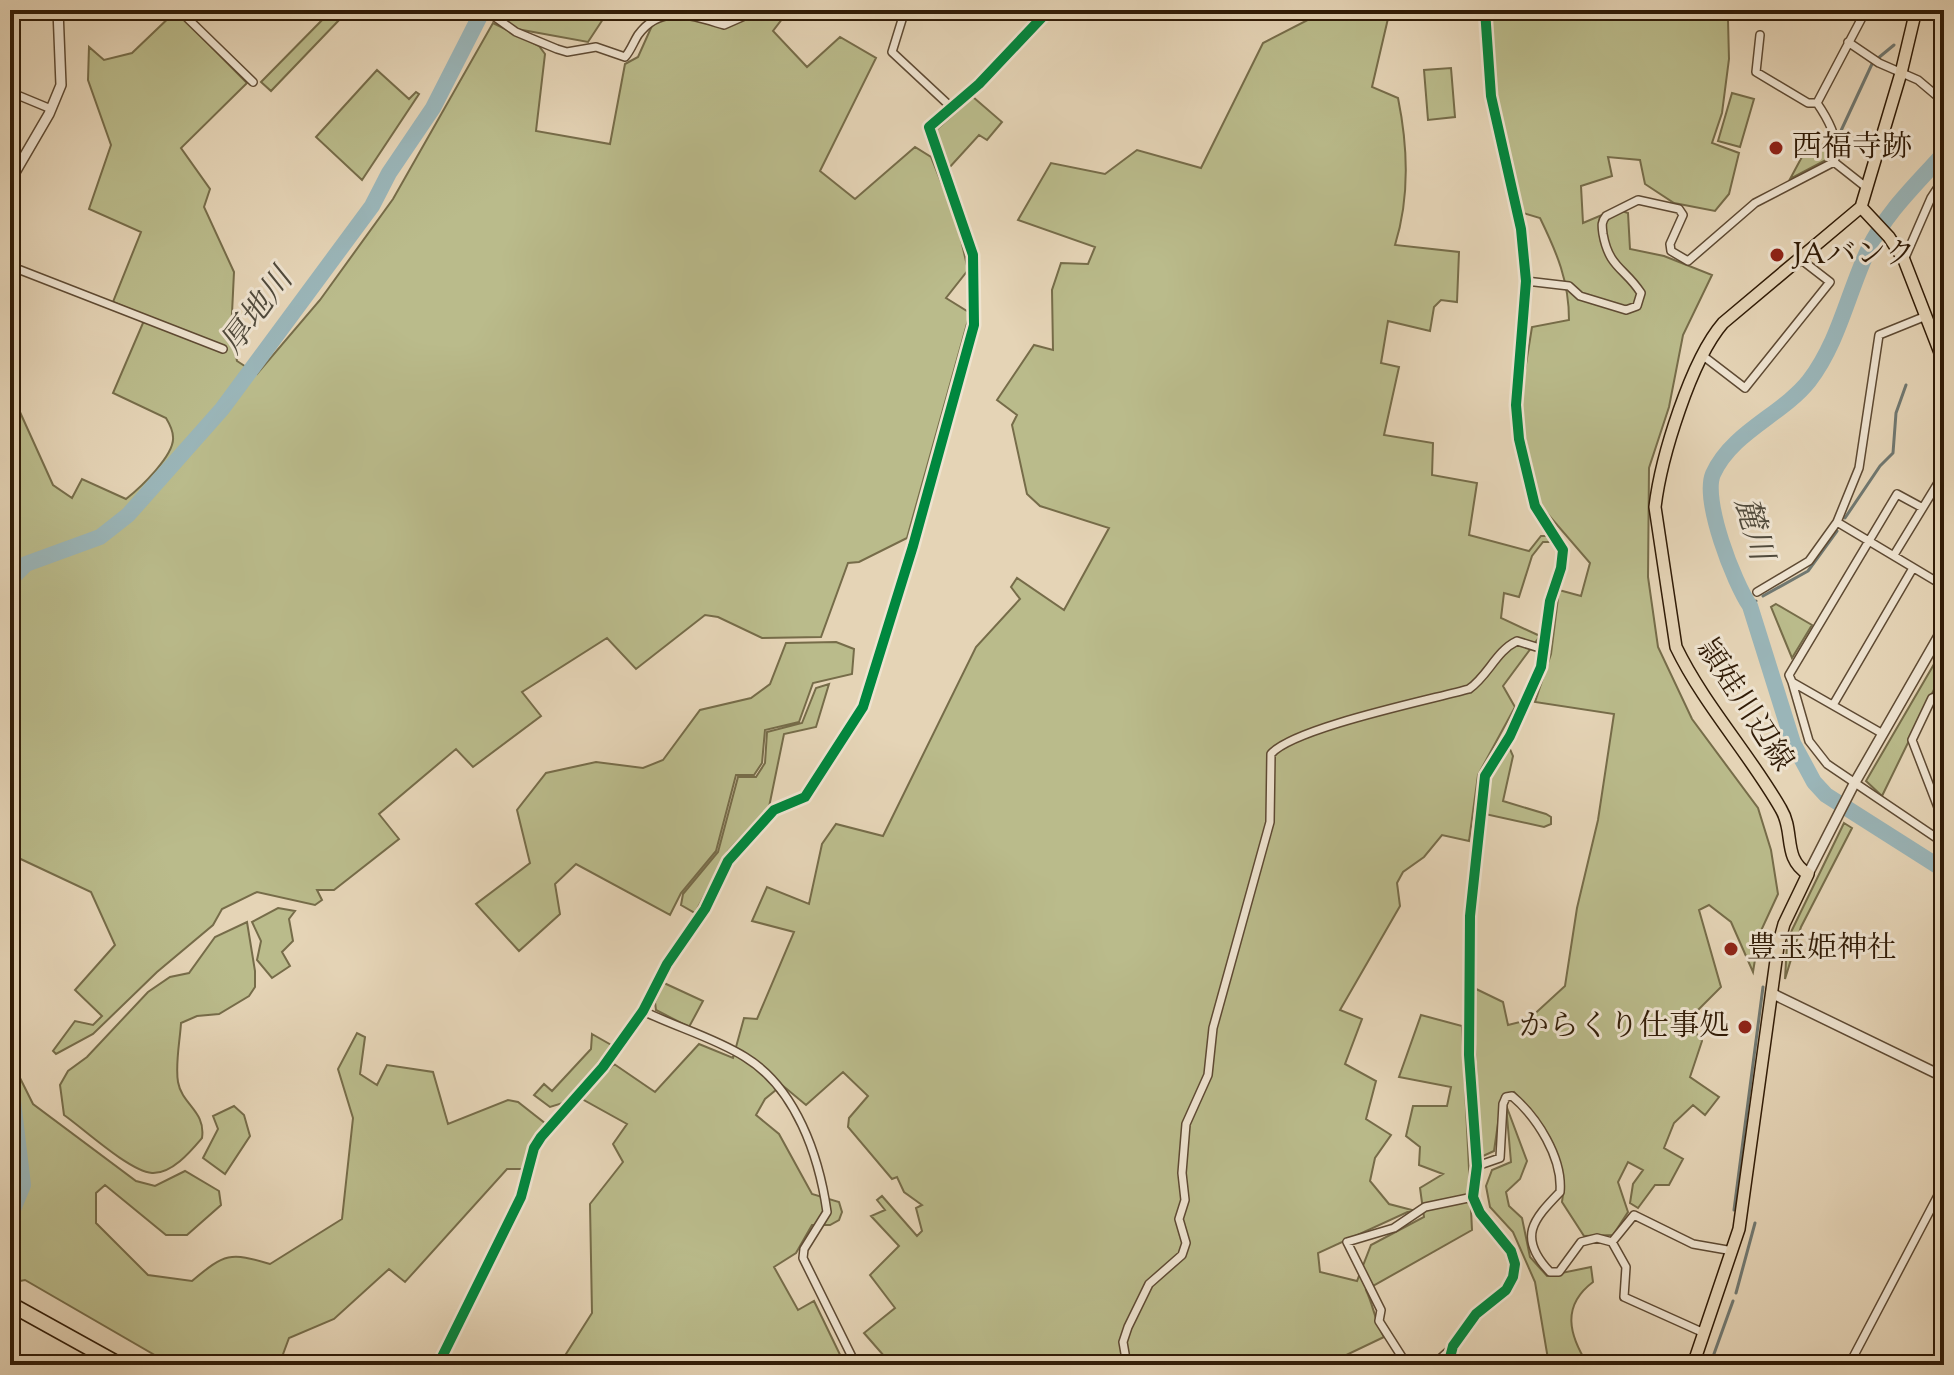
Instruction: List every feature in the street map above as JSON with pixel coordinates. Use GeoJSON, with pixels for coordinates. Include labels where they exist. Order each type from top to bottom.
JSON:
{"type":"FeatureCollection","features":[{"type":"Feature","properties":{"kind":"highway"},"geometry":{"type":"LineString","coordinates":[[10,1304],[120,1365]]}},
{"type":"Feature","properties":{"kind":"main road"},"geometry":{"type":"LineString","coordinates":[[1916,10],[1901,73],[1861,207],[1895,244],[1904,260],[1944,363]]}},
{"type":"Feature","properties":{"kind":"main road","name":"頴娃川辺線"},"geometry":{"type":"LineString","coordinates":[[1808,874],[1792,859],[1784,814],[1761,774],[1686,668],[1670,625],[1657,495],[1701,354],[1723,323],[1861,207]]}},
{"type":"Feature","properties":{"kind":"main road"},"geometry":{"type":"LineString","coordinates":[[1693,1365],[1734,1251],[1781,934],[1808,874]]}},
{"type":"Feature","properties":{"kind":"street"},"geometry":{"type":"LineString","coordinates":[[10,181],[51,109],[63,70],[58,10]]}},
{"type":"Feature","properties":{"kind":"street"},"geometry":{"type":"LineString","coordinates":[[179,10],[253,82]]}},
{"type":"Feature","properties":{"kind":"street"},"geometry":{"type":"LineString","coordinates":[[485,10],[516,32],[567,52],[596,47],[625,57],[645,28],[665,13],[688,15],[724,25],[758,10]]}},
{"type":"Feature","properties":{"kind":"street"},"geometry":{"type":"LineString","coordinates":[[905,10],[892,52],[951,107]]}},
{"type":"Feature","properties":{"kind":"street"},"geometry":{"type":"LineString","coordinates":[[438,1365],[521,1197],[534,1148],[551,1122],[603,1067],[643,1011],[667,964],[705,909],[728,861],[774,810],[799,801],[811,791],[863,707],[913,546],[939,439],[974,325],[973,255],[929,127],[1049,10]]}},
{"type":"Feature","properties":{"kind":"street"},"geometry":{"type":"LineString","coordinates":[[1433,1365],[1453,1346],[1476,1314],[1506,1290],[1513,1277],[1515,1264],[1511,1251],[1480,1213],[1473,1197],[1477,1166],[1467,975],[1480,800],[1485,776],[1510,736],[1546,650],[1550,601],[1563,550],[1535,506],[1519,439],[1516,405],[1526,281],[1521,229],[1491,96],[1485,10]]}},
{"type":"Feature","properties":{"kind":"street"},"geometry":{"type":"LineString","coordinates":[[1817,103],[1866,10]]}},
{"type":"Feature","properties":{"kind":"street"},"geometry":{"type":"LineString","coordinates":[[1760,35],[1756,72],[1808,103],[1817,103]]}},
{"type":"Feature","properties":{"kind":"street"},"geometry":{"type":"LineString","coordinates":[[1848,42],[1918,80],[1937,96],[1944,96]]}},
{"type":"Feature","properties":{"kind":"street"},"geometry":{"type":"LineString","coordinates":[[10,92],[51,109]]}},
{"type":"Feature","properties":{"kind":"street"},"geometry":{"type":"LineString","coordinates":[[1526,281],[1569,286],[1580,296],[1626,310],[1637,306],[1641,293],[1619,271],[1606,251],[1602,224],[1606,216],[1638,200],[1679,209],[1683,215],[1670,244],[1671,251],[1688,261],[1755,203],[1834,162],[1838,152],[1836,138],[1817,103]]}},
{"type":"Feature","properties":{"kind":"street"},"geometry":{"type":"LineString","coordinates":[[1834,162],[1868,189]]}},
{"type":"Feature","properties":{"kind":"street"},"geometry":{"type":"LineString","coordinates":[[1904,260],[1931,198],[1944,178]]}},
{"type":"Feature","properties":{"kind":"street"},"geometry":{"type":"LineString","coordinates":[[1701,354],[1745,388],[1830,282],[1799,258]]}},
{"type":"Feature","properties":{"kind":"street"},"geometry":{"type":"LineString","coordinates":[[10,266],[223,349]]}},
{"type":"Feature","properties":{"kind":"street"},"geometry":{"type":"LineString","coordinates":[[1757,592],[1809,561],[1837,522],[1859,468],[1879,335],[1926,316]]}},
{"type":"Feature","properties":{"kind":"street"},"geometry":{"type":"LineString","coordinates":[[1894,555],[1944,473]]}},
{"type":"Feature","properties":{"kind":"street"},"geometry":{"type":"LineString","coordinates":[[1921,507],[1897,494],[1789,675],[1809,741],[1827,764],[1853,786],[1944,843]]}},
{"type":"Feature","properties":{"kind":"street"},"geometry":{"type":"LineString","coordinates":[[1837,522],[1944,586]]}},
{"type":"Feature","properties":{"kind":"street"},"geometry":{"type":"LineString","coordinates":[[1833,705],[1913,568]]}},
{"type":"Feature","properties":{"kind":"street"},"geometry":{"type":"LineString","coordinates":[[1808,874],[1853,786],[1944,627]]}},
{"type":"Feature","properties":{"kind":"street"},"geometry":{"type":"LineString","coordinates":[[1127,1365],[1123,1342],[1128,1327],[1149,1284],[1182,1255],[1186,1243],[1179,1219],[1184,1211],[1182,1173],[1186,1124],[1208,1075],[1213,1028],[1270,822],[1271,754],[1279,744],[1337,723],[1469,689],[1481,681],[1507,647],[1517,641],[1546,650]]}},
{"type":"Feature","properties":{"kind":"street"},"geometry":{"type":"LineString","coordinates":[[1792,682],[1883,734]]}},
{"type":"Feature","properties":{"kind":"street"},"geometry":{"type":"LineString","coordinates":[[1944,694],[1932,698],[1912,740],[1944,823]]}},
{"type":"Feature","properties":{"kind":"street"},"geometry":{"type":"LineString","coordinates":[[1771,993],[1944,1077]]}},
{"type":"Feature","properties":{"kind":"street"},"geometry":{"type":"LineString","coordinates":[[643,1011],[744,1055],[771,1079],[783,1095],[811,1144],[827,1212],[804,1249],[803,1258],[856,1365]]}},
{"type":"Feature","properties":{"kind":"street"},"geometry":{"type":"LineString","coordinates":[[1477,1166],[1500,1158],[1503,1104],[1506,1097],[1512,1096],[1538,1124],[1561,1180],[1560,1192],[1533,1221],[1531,1233],[1539,1260],[1550,1272],[1559,1272],[1581,1242],[1597,1238],[1612,1242],[1626,1267],[1624,1297],[1704,1333]]}},
{"type":"Feature","properties":{"kind":"street"},"geometry":{"type":"LineString","coordinates":[[1849,1365],[1944,1184]]}},
{"type":"Feature","properties":{"kind":"street"},"geometry":{"type":"LineString","coordinates":[[1407,1365],[1379,1321],[1381,1310],[1347,1242],[1394,1228],[1425,1207],[1473,1197]]}},
{"type":"Feature","properties":{"kind":"street"},"geometry":{"type":"LineString","coordinates":[[1612,1242],[1634,1215],[1693,1244],[1734,1251]]}},
{"type":"Feature","properties":{"kind":"street"},"geometry":{"type":"LineString","coordinates":[[1448,1365],[1453,1346]]}},
{"type":"Feature","properties":{"kind":"green space"},"geometry":{"type":"Polygon","coordinates":[[[332,10],[341,18],[271,91],[261,82],[332,10]]]}},
{"type":"Feature","properties":{"kind":"green space"},"geometry":{"type":"Polygon","coordinates":[[[498,10],[609,10],[588,42],[517,29],[498,15],[498,10]]]}},
{"type":"Feature","properties":{"kind":"green space"},"geometry":{"type":"Polygon","coordinates":[[[659,10],[789,10],[773,31],[807,67],[840,37],[876,58],[820,171],[855,199],[915,147],[931,157],[957,222],[968,270],[946,298],[970,313],[907,538],[859,562],[848,563],[821,637],[762,638],[718,617],[705,615],[636,669],[607,638],[522,692],[541,716],[473,767],[456,749],[379,814],[399,839],[334,890],[317,890],[322,900],[315,905],[257,892],[222,909],[213,925],[157,972],[93,1034],[56,1054],[53,1051],[75,1021],[93,1025],[102,1016],[75,990],[115,945],[91,892],[10,854],[10,390],[53,485],[72,498],[82,479],[126,499],[163,462],[173,437],[166,418],[113,393],[146,316],[113,302],[141,232],[89,209],[111,145],[88,80],[89,47],[104,60],[132,53],[176,11],[247,83],[181,148],[210,189],[204,207],[234,272],[231,334],[237,361],[257,374],[320,300],[393,199],[493,23],[539,46],[545,54],[536,131],[610,144],[625,64],[638,57],[659,10]]]}},
{"type":"Feature","properties":{"kind":"green space"},"geometry":{"type":"Polygon","coordinates":[[[1327,10],[1390,10],[1372,87],[1398,98],[1401,116],[1405,190],[1395,245],[1459,252],[1457,302],[1441,300],[1434,307],[1430,331],[1388,321],[1381,363],[1399,367],[1384,435],[1433,443],[1432,475],[1477,483],[1469,535],[1529,551],[1541,536],[1552,536],[1555,542],[1543,542],[1532,556],[1519,597],[1504,593],[1501,618],[1540,636],[1503,686],[1515,707],[1478,775],[1469,841],[1442,835],[1424,857],[1403,872],[1397,883],[1400,906],[1340,1010],[1362,1019],[1345,1064],[1376,1081],[1366,1119],[1391,1135],[1375,1158],[1370,1181],[1389,1204],[1412,1210],[1318,1253],[1320,1272],[1357,1281],[1371,1245],[1424,1217],[1420,1188],[1443,1174],[1419,1165],[1420,1147],[1406,1136],[1413,1106],[1447,1106],[1451,1087],[1399,1077],[1421,1015],[1462,1026],[1472,1230],[1366,1290],[1384,1337],[1342,1357],[1345,1365],[878,1365],[885,1357],[864,1333],[895,1308],[870,1275],[899,1246],[871,1216],[885,1210],[877,1200],[882,1196],[917,1236],[922,1231],[916,1208],[922,1205],[904,1192],[897,1177],[892,1179],[848,1127],[849,1118],[868,1096],[843,1072],[806,1105],[782,1085],[765,1099],[756,1115],[779,1134],[812,1194],[839,1202],[842,1212],[839,1220],[830,1225],[812,1225],[796,1253],[774,1267],[798,1310],[814,1301],[845,1365],[559,1365],[592,1313],[590,1204],[623,1162],[613,1144],[627,1124],[582,1099],[614,1064],[655,1092],[699,1044],[733,1058],[744,1018],[757,1019],[794,932],[752,921],[767,887],[809,904],[822,844],[836,824],[883,836],[976,647],[1020,599],[1011,587],[1017,578],[1064,610],[1109,528],[1040,506],[1027,494],[1012,425],[1017,415],[997,400],[1034,345],[1053,350],[1052,290],[1061,263],[1088,264],[1095,247],[1018,220],[1051,163],[1105,174],[1137,150],[1201,168],[1263,43],[1327,10]]]}},
{"type":"Feature","properties":{"kind":"green space"},"geometry":{"type":"Polygon","coordinates":[[[1489,10],[1543,10],[1560,15],[1561,10],[1735,10],[1728,20],[1729,59],[1722,113],[1712,143],[1739,153],[1729,194],[1715,211],[1674,203],[1645,184],[1640,160],[1608,157],[1612,176],[1581,186],[1583,223],[1616,209],[1628,213],[1630,249],[1664,256],[1712,275],[1683,335],[1669,407],[1649,468],[1648,577],[1658,647],[1692,719],[1758,808],[1771,850],[1778,894],[1759,935],[1753,972],[1731,922],[1709,905],[1699,910],[1721,987],[1687,1021],[1702,1041],[1690,1077],[1719,1097],[1705,1115],[1693,1105],[1674,1123],[1664,1148],[1683,1159],[1669,1185],[1655,1185],[1638,1208],[1630,1203],[1633,1184],[1643,1170],[1628,1162],[1618,1182],[1628,1212],[1613,1235],[1584,1236],[1562,1202],[1562,1171],[1552,1142],[1535,1115],[1514,1092],[1502,1096],[1494,1151],[1481,1157],[1472,987],[1503,1002],[1508,1025],[1528,1020],[1565,986],[1577,908],[1598,820],[1614,714],[1535,702],[1551,654],[1559,590],[1581,596],[1590,563],[1540,505],[1524,433],[1521,395],[1532,327],[1569,320],[1567,293],[1552,243],[1540,218],[1523,213],[1495,93],[1489,10]]]}},
{"type":"Feature","properties":{"kind":"green space"},"geometry":{"type":"Polygon","coordinates":[[[1451,68],[1455,117],[1428,120],[1424,70],[1451,68]]]}},
{"type":"Feature","properties":{"kind":"green space"},"geometry":{"type":"Polygon","coordinates":[[[377,70],[409,99],[416,92],[419,94],[362,180],[316,137],[377,70]]]}},
{"type":"Feature","properties":{"kind":"green space"},"geometry":{"type":"Polygon","coordinates":[[[1732,93],[1754,99],[1740,147],[1718,141],[1732,93]]]}},
{"type":"Feature","properties":{"kind":"green space"},"geometry":{"type":"Polygon","coordinates":[[[973,97],[1002,122],[987,140],[979,135],[948,169],[935,131],[973,97]]]}},
{"type":"Feature","properties":{"kind":"green space"},"geometry":{"type":"Polygon","coordinates":[[[1810,142],[1832,147],[1826,160],[1790,179],[1810,142]]]}},
{"type":"Feature","properties":{"kind":"green space"},"geometry":{"type":"Polygon","coordinates":[[[1776,604],[1812,625],[1792,658],[1771,607],[1776,604]]]}},
{"type":"Feature","properties":{"kind":"green space"},"geometry":{"type":"Polygon","coordinates":[[[836,642],[854,649],[852,674],[813,683],[799,722],[765,730],[762,763],[754,775],[736,775],[716,851],[681,893],[670,915],[576,864],[555,884],[560,914],[519,951],[476,904],[530,863],[517,810],[546,773],[596,762],[643,768],[663,760],[700,710],[751,698],[770,684],[786,643],[836,642]]]}},
{"type":"Feature","properties":{"kind":"green space"},"geometry":{"type":"Polygon","coordinates":[[[1944,647],[1944,669],[1882,796],[1866,781],[1944,647]]]}},
{"type":"Feature","properties":{"kind":"green space"},"geometry":{"type":"Polygon","coordinates":[[[829,684],[816,727],[784,734],[769,807],[728,851],[695,913],[681,905],[683,894],[718,852],[738,777],[756,777],[765,763],[767,732],[802,723],[816,688],[829,684]]]}},
{"type":"Feature","properties":{"kind":"green space"},"geometry":{"type":"Polygon","coordinates":[[[1509,747],[1513,756],[1503,801],[1546,814],[1551,817],[1551,824],[1544,827],[1485,814],[1489,777],[1509,747]]]}},
{"type":"Feature","properties":{"kind":"green space"},"geometry":{"type":"Polygon","coordinates":[[[1844,823],[1852,828],[1801,927],[1785,979],[1787,944],[1792,930],[1844,823]]]}},
{"type":"Feature","properties":{"kind":"green space"},"geometry":{"type":"Polygon","coordinates":[[[278,908],[295,911],[289,919],[293,941],[282,952],[290,966],[272,978],[257,960],[261,941],[252,922],[278,908]]]}},
{"type":"Feature","properties":{"kind":"green space"},"geometry":{"type":"Polygon","coordinates":[[[247,922],[255,987],[249,996],[219,1014],[197,1016],[181,1023],[178,1082],[200,1121],[202,1138],[167,1170],[142,1171],[64,1115],[60,1085],[68,1071],[87,1057],[148,992],[170,977],[189,973],[215,937],[247,922]]]}},
{"type":"Feature","properties":{"kind":"green space"},"geometry":{"type":"Polygon","coordinates":[[[664,983],[703,1001],[689,1027],[656,1010],[655,1002],[664,983]]]}},
{"type":"Feature","properties":{"kind":"green space"},"geometry":{"type":"Polygon","coordinates":[[[10,986],[19,1076],[33,1104],[136,1181],[155,1186],[185,1171],[219,1191],[221,1205],[187,1235],[166,1235],[105,1185],[96,1193],[96,1223],[148,1275],[192,1281],[221,1260],[236,1257],[270,1264],[342,1219],[353,1118],[338,1069],[357,1033],[365,1037],[360,1074],[377,1085],[387,1065],[433,1072],[448,1124],[508,1100],[518,1102],[546,1124],[530,1146],[524,1169],[507,1169],[405,1282],[389,1269],[334,1319],[289,1338],[279,1365],[172,1365],[25,1280],[10,1283],[10,986]]]}},
{"type":"Feature","properties":{"kind":"green space"},"geometry":{"type":"Polygon","coordinates":[[[592,1034],[613,1046],[563,1103],[550,1107],[534,1095],[544,1084],[552,1091],[591,1049],[592,1034]]]}},
{"type":"Feature","properties":{"kind":"green space"},"geometry":{"type":"Polygon","coordinates":[[[1506,1105],[1527,1161],[1520,1179],[1506,1192],[1509,1206],[1522,1218],[1530,1257],[1547,1276],[1591,1267],[1593,1282],[1576,1301],[1571,1321],[1576,1343],[1588,1365],[1549,1365],[1535,1282],[1513,1232],[1490,1207],[1486,1186],[1492,1170],[1511,1162],[1506,1105]]]}},
{"type":"Feature","properties":{"kind":"green space"},"geometry":{"type":"Polygon","coordinates":[[[234,1106],[244,1115],[250,1136],[225,1174],[203,1158],[218,1129],[213,1116],[234,1106]]]}},
{"type":"Feature","properties":{"kind":"waterway","name":"厚地川"},"geometry":{"type":"LineString","coordinates":[[10,580],[26,564],[100,537],[128,515],[222,409],[372,206],[389,173],[433,108],[483,10]]}},
{"type":"Feature","properties":{"kind":"waterway"},"geometry":{"type":"LineString","coordinates":[[1877,59],[1894,45]]}},
{"type":"Feature","properties":{"kind":"waterway"},"geometry":{"type":"LineString","coordinates":[[1839,135],[1872,64]]}},
{"type":"Feature","properties":{"kind":"waterway","name":"麓川"},"geometry":{"type":"LineString","coordinates":[[1944,153],[1903,198],[1876,235],[1828,350],[1809,381],[1732,447],[1721,459],[1711,486],[1721,541],[1750,606],[1793,743],[1814,782],[1826,795],[1944,870]]}},
{"type":"Feature","properties":{"kind":"waterway"},"geometry":{"type":"LineString","coordinates":[[1845,518],[1880,466],[1893,453],[1896,413],[1906,385]]}},
{"type":"Feature","properties":{"kind":"waterway"},"geometry":{"type":"LineString","coordinates":[[1763,596],[1808,571],[1837,531]]}},
{"type":"Feature","properties":{"kind":"waterway","name":"麓川"},"geometry":{"type":"LineString","coordinates":[[1750,606],[1756,601]]}},
{"type":"Feature","properties":{"kind":"waterway"},"geometry":{"type":"LineString","coordinates":[[1734,1210],[1763,987]]}},
{"type":"Feature","properties":{"kind":"waterway","name":"厚地川"},"geometry":{"type":"LineString","coordinates":[[10,1076],[23,1185],[10,1217]]}},
{"type":"Feature","properties":{"kind":"waterway"},"geometry":{"type":"LineString","coordinates":[[1736,1293],[1755,1223]]}},
{"type":"Feature","properties":{"kind":"waterway"},"geometry":{"type":"LineString","coordinates":[[1710,1365],[1733,1301]]}},
{"type":"Feature","properties":{"kind":"cycle path"},"geometry":{"type":"LineString","coordinates":[[438,1365],[521,1197],[534,1148],[541,1137],[603,1067],[643,1011],[667,964],[705,909],[728,861],[774,810],[805,797],[863,707],[913,546],[974,325],[973,255],[929,127],[979,84],[1049,10]]}},
{"type":"Feature","properties":{"kind":"cycle path"},"geometry":{"type":"LineString","coordinates":[[1448,1365],[1453,1346],[1476,1314],[1506,1290],[1515,1264],[1511,1251],[1480,1213],[1473,1197],[1477,1166],[1469,1055],[1470,916],[1485,776],[1510,736],[1541,667],[1550,601],[1561,568],[1563,550],[1535,506],[1519,439],[1516,405],[1526,281],[1521,229],[1491,96],[1485,10]]}},
{"type":"Feature","properties":{"kind":"place","name":"西福寺跡"},"geometry":{"type":"Point","coordinates":[1776,148]}},
{"type":"Feature","properties":{"kind":"place","name":"JAバンク"},"geometry":{"type":"Point","coordinates":[1777,255]}},
{"type":"Feature","properties":{"kind":"place","name":"豊玉姫神社"},"geometry":{"type":"Point","coordinates":[1731,949]}},
{"type":"Feature","properties":{"kind":"place","name":"からくり仕事処"},"geometry":{"type":"Point","coordinates":[1745,1027]}}]}
